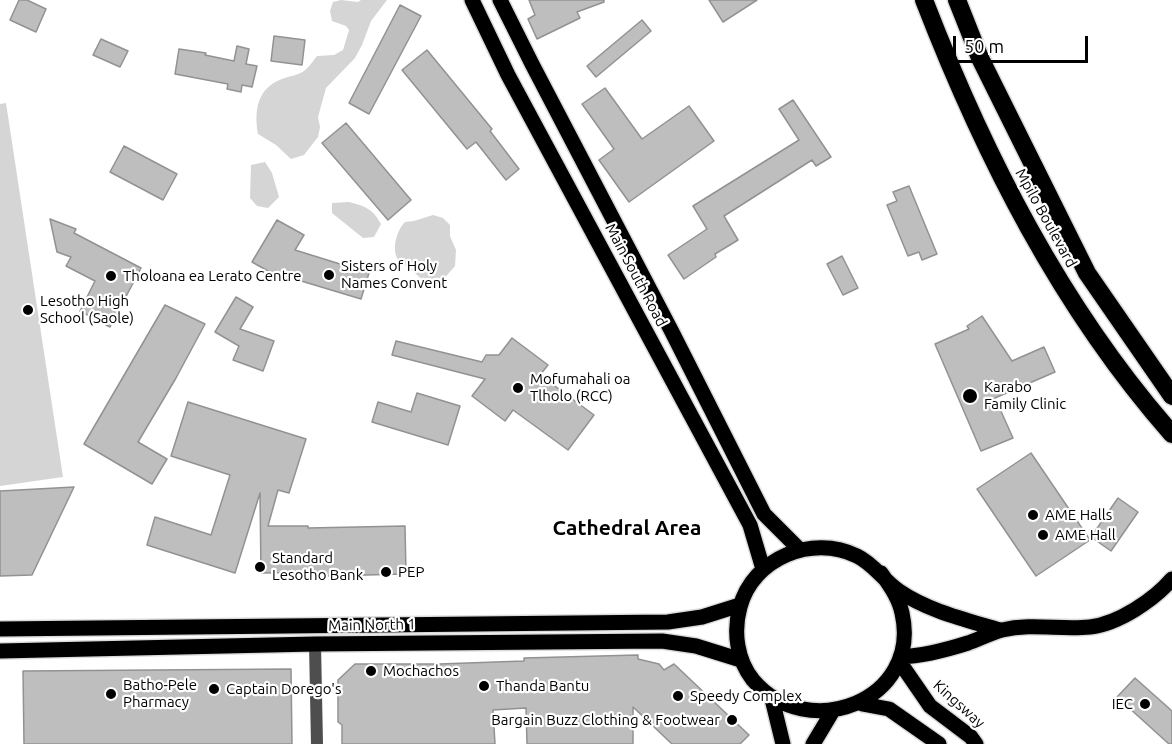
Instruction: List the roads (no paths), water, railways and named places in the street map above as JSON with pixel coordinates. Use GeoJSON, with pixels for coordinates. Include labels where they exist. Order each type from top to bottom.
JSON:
{"type":"FeatureCollection","features":[{"type":"Feature","properties":{"kind":"highway","name":"Mpilo Boulevard"},"geometry":{"type":"LineString","coordinates":[[924,0],[952,75],[1022,218],[1102,348],[1172,434]]}},
{"type":"Feature","properties":{"kind":"highway","name":"Mpilo Boulevard"},"geometry":{"type":"LineString","coordinates":[[957,0],[980,58],[1087,273],[1172,396]]}},
{"type":"Feature","properties":{"kind":"main road","name":"Main South Road"},"geometry":{"type":"LineString","coordinates":[[472,0],[508,75],[750,525],[763,569]]}},
{"type":"Feature","properties":{"kind":"main road","name":"Main South Road"},"geometry":{"type":"LineString","coordinates":[[500,0],[764,514],[800,550]]}},
{"type":"Feature","properties":{"kind":"main road"},"geometry":{"type":"LineString","coordinates":[[881,573],[894,592],[902,613],[905,658],[877,693],[847,711],[810,714],[790,709],[772,699],[754,681],[741,660],[737,641],[736,623],[740,605],[749,586],[763,569],[780,557],[800,550],[829,548],[858,556],[881,573],[897,591],[925,604],[1000,630]]}},
{"type":"Feature","properties":{"kind":"main road"},"geometry":{"type":"LineString","coordinates":[[905,658],[968,643],[1000,630],[1025,625],[1088,627],[1100,625],[1128,614],[1164,588],[1172,579]]}},
{"type":"Feature","properties":{"kind":"main road","name":"Main North 1"},"geometry":{"type":"LineString","coordinates":[[0,629],[668,622],[702,616],[740,605]]}},
{"type":"Feature","properties":{"kind":"main road","name":"Main North 1"},"geometry":{"type":"LineString","coordinates":[[0,651],[315,644],[662,641],[696,646],[741,660]]}},
{"type":"Feature","properties":{"kind":"main road","name":"Kingsway"},"geometry":{"type":"LineString","coordinates":[[905,658],[930,706],[977,742]]}},
{"type":"Feature","properties":{"kind":"main road"},"geometry":{"type":"LineString","coordinates":[[772,699],[783,744]]}},
{"type":"Feature","properties":{"kind":"main road"},"geometry":{"type":"LineString","coordinates":[[862,704],[889,709],[939,744]]}},
{"type":"Feature","properties":{"kind":"main road"},"geometry":{"type":"LineString","coordinates":[[813,744],[831,714]]}},
{"type":"Feature","properties":{"kind":"street"},"geometry":{"type":"LineString","coordinates":[[315,644],[317,744]]}},
{"type":"Feature","properties":{"kind":"place","name":"Sisters of Holy Names Convent"},"geometry":{"type":"Point","coordinates":[329,275]}},
{"type":"Feature","properties":{"kind":"place","name":"Tholoana ea Lerato Centre"},"geometry":{"type":"Point","coordinates":[111,276]}},
{"type":"Feature","properties":{"kind":"place","name":"Lesotho High School (Saole)"},"geometry":{"type":"Point","coordinates":[28,310]}},
{"type":"Feature","properties":{"kind":"place","name":"Mofumahali oa Tlholo (RCC)"},"geometry":{"type":"Point","coordinates":[518,388]}},
{"type":"Feature","properties":{"kind":"place","name":"Karabo Family Clinic"},"geometry":{"type":"Point","coordinates":[970,396]}},
{"type":"Feature","properties":{"kind":"place","name":"AME Halls"},"geometry":{"type":"Point","coordinates":[1033,515]}},
{"type":"Feature","properties":{"kind":"place","name":"AME Hall"},"geometry":{"type":"Point","coordinates":[1043,535]}},
{"type":"Feature","properties":{"kind":"place","name":"Standard Lesotho Bank"},"geometry":{"type":"Point","coordinates":[260,567]}},
{"type":"Feature","properties":{"kind":"place","name":"PEP"},"geometry":{"type":"Point","coordinates":[386,572]}},
{"type":"Feature","properties":{"kind":"place","name":"Mochachos"},"geometry":{"type":"Point","coordinates":[371,671]}},
{"type":"Feature","properties":{"kind":"place","name":"Thanda Bantu"},"geometry":{"type":"Point","coordinates":[484,686]}},
{"type":"Feature","properties":{"kind":"place","name":"Captain Dorego's"},"geometry":{"type":"Point","coordinates":[214,689]}},
{"type":"Feature","properties":{"kind":"place","name":"Batho-Pele Pharmacy"},"geometry":{"type":"Point","coordinates":[111,694]}},
{"type":"Feature","properties":{"kind":"place","name":"Speedy Complex"},"geometry":{"type":"Point","coordinates":[678,696]}},
{"type":"Feature","properties":{"kind":"place","name":"IEC"},"geometry":{"type":"Point","coordinates":[1145,704]}},
{"type":"Feature","properties":{"kind":"place","name":"Bargain Buzz Clothing & Footwear"},"geometry":{"type":"Point","coordinates":[732,720]}},
{"type":"Feature","properties":{"kind":"district","name":"Cathedral Area"},"geometry":{"type":"Point","coordinates":[627,528]}}]}
